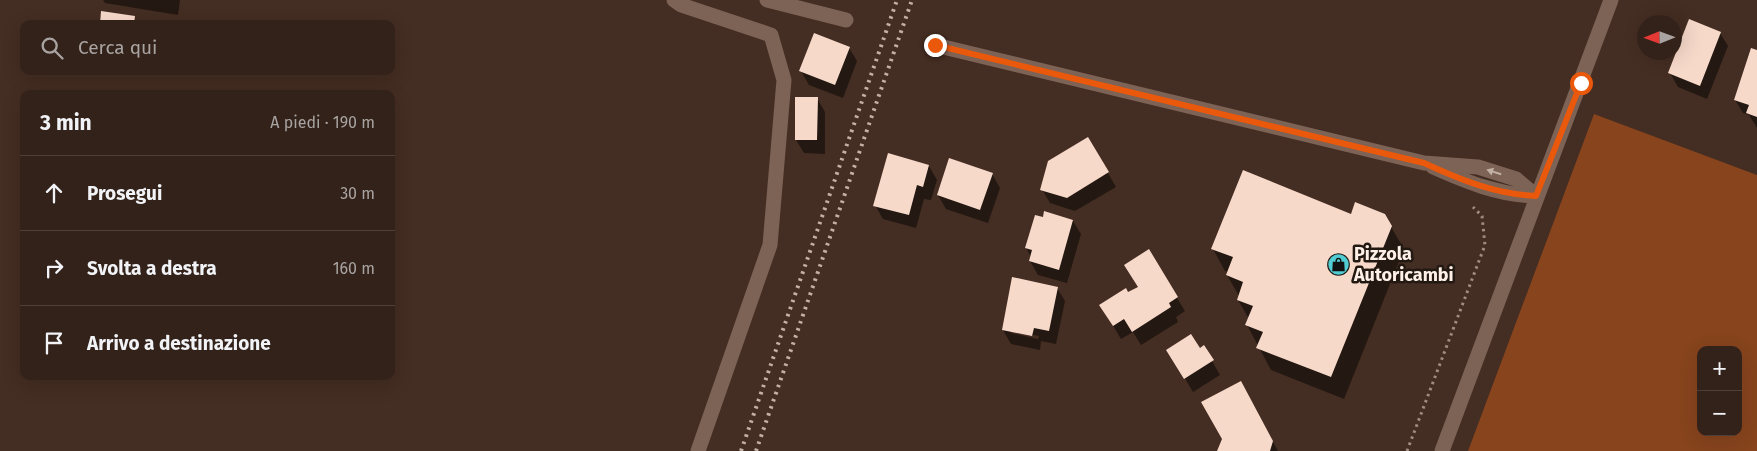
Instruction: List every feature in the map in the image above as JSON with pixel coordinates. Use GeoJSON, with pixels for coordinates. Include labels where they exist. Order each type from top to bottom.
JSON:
{"type":"FeatureCollection","features":[{"type":"Feature","properties":{"kind":"street"},"geometry":{"type":"LineString","coordinates":[[674,0],[681,5],[771,35],[784,80],[770,245],[698,451]]}},
{"type":"Feature","properties":{"kind":"street"},"geometry":{"type":"LineString","coordinates":[[767,0],[846,20]]}},
{"type":"Feature","properties":{"kind":"street"},"geometry":{"type":"LineString","coordinates":[[1442,451],[1611,0]]}},
{"type":"Feature","properties":{"kind":"street"},"geometry":{"type":"LineString","coordinates":[[935,45],[1424,163],[1478,166],[1516,179],[1536,196]]}},
{"type":"Feature","properties":{"kind":"street"},"geometry":{"type":"LineString","coordinates":[[1424,163],[1472,185],[1512,195],[1536,196]]}},
{"type":"Feature","properties":{"kind":"path"},"geometry":{"type":"LineString","coordinates":[[1407,451],[1485,245],[1482,216],[1466,200],[1472,185]]}},
{"type":"Feature","properties":{"kind":"shaded area"},"geometry":{"type":"Polygon","coordinates":[[[1594,114],[1757,175],[1757,451],[1468,451],[1594,114]]]}},
{"type":"Feature","properties":{"kind":"building"},"geometry":{"type":"Polygon","coordinates":[[[101,11],[135,16],[134,20],[100,20],[101,11]]]}},
{"type":"Feature","properties":{"kind":"building"},"geometry":{"type":"Polygon","coordinates":[[[1689,19],[1721,32],[1700,86],[1668,73],[1673,60],[1682,60],[1682,37],[1689,19]]]}},
{"type":"Feature","properties":{"kind":"building"},"geometry":{"type":"Polygon","coordinates":[[[814,33],[850,47],[835,85],[799,71],[814,33]]]}},
{"type":"Feature","properties":{"kind":"building"},"geometry":{"type":"Polygon","coordinates":[[[1751,48],[1757,50],[1757,117],[1746,113],[1749,105],[1734,100],[1751,48]]]}},
{"type":"Feature","properties":{"kind":"building"},"geometry":{"type":"Polygon","coordinates":[[[795,97],[818,97],[817,140],[795,140],[795,97]]]}},
{"type":"Feature","properties":{"kind":"building"},"geometry":{"type":"Polygon","coordinates":[[[1088,137],[1109,172],[1067,198],[1040,190],[1048,161],[1088,137]]]}},
{"type":"Feature","properties":{"kind":"building"},"geometry":{"type":"Polygon","coordinates":[[[888,153],[929,165],[923,187],[917,185],[909,215],[873,206],[888,153]]]}},
{"type":"Feature","properties":{"kind":"building"},"geometry":{"type":"Polygon","coordinates":[[[949,158],[993,173],[980,210],[937,195],[949,158]]]}},
{"type":"Feature","properties":{"kind":"building"},"geometry":{"type":"Polygon","coordinates":[[[1243,170],[1351,214],[1355,202],[1385,214],[1392,226],[1331,377],[1256,348],[1263,332],[1245,325],[1253,306],[1237,300],[1243,282],[1226,275],[1233,257],[1211,249],[1243,170]]]}},
{"type":"Feature","properties":{"kind":"building"},"geometry":{"type":"Polygon","coordinates":[[[1044,211],[1073,220],[1059,270],[1029,261],[1032,250],[1025,248],[1035,215],[1043,217],[1044,211]]]}},
{"type":"Feature","properties":{"kind":"building"},"geometry":{"type":"Polygon","coordinates":[[[1149,249],[1178,297],[1169,303],[1171,307],[1132,332],[1124,319],[1113,326],[1099,305],[1126,288],[1128,292],[1138,287],[1124,265],[1149,249]]]}},
{"type":"Feature","properties":{"kind":"building"},"geometry":{"type":"Polygon","coordinates":[[[1012,277],[1058,287],[1049,331],[1034,328],[1032,336],[1002,330],[1012,277]]]}},
{"type":"Feature","properties":{"kind":"building"},"geometry":{"type":"Polygon","coordinates":[[[1191,334],[1200,348],[1204,345],[1214,360],[1184,379],[1166,350],[1191,334]]]}},
{"type":"Feature","properties":{"kind":"building"},"geometry":{"type":"Polygon","coordinates":[[[1241,381],[1273,441],[1270,451],[1217,451],[1222,439],[1201,402],[1241,381]]]}},
{"type":"Feature","properties":{"kind":"railway"},"geometry":{"type":"LineString","coordinates":[[741,451],[897,0]]}},
{"type":"Feature","properties":{"kind":"railway"},"geometry":{"type":"LineString","coordinates":[[756,451],[912,0]]}},
{"type":"Feature","properties":{"kind":"place","name":"Pizzola Autoricambi"},"geometry":{"type":"Point","coordinates":[1338,264]}},
{"type":"Feature","properties":{"kind":"route"},"geometry":{"type":"LineString","coordinates":[[935,45],[1424,163],[1472,185],[1512,195],[1536,196],[1581,83]]}}]}
